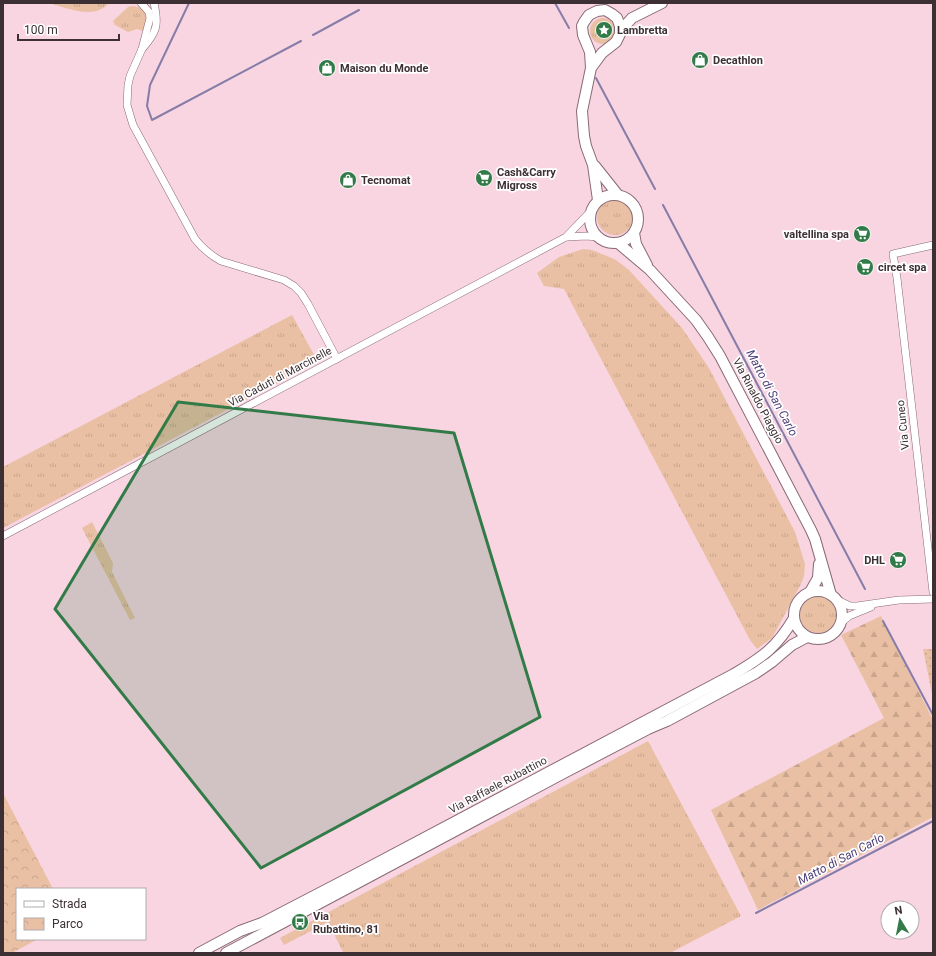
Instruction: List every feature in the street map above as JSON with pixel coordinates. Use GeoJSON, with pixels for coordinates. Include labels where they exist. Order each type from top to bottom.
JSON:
{"type":"FeatureCollection","features":[{"type":"Feature","properties":{"kind":"street"},"geometry":{"type":"LineString","coordinates":[[141,3],[149,12],[150,18],[142,49],[130,76],[127,106],[133,125],[195,239],[207,253],[218,259],[284,280],[294,286],[301,293],[308,304],[337,359]]}},
{"type":"Feature","properties":{"kind":"street"},"geometry":{"type":"LineString","coordinates":[[142,49],[151,38],[155,30],[157,14],[154,3]]}},
{"type":"Feature","properties":{"kind":"street"},"geometry":{"type":"LineString","coordinates":[[612,3],[613,14],[619,22],[621,30]]}},
{"type":"Feature","properties":{"kind":"street","name":"Via Rinaldo Piaggio"},"geometry":{"type":"LineString","coordinates":[[598,200],[593,165],[586,146],[582,123],[584,101],[591,68],[591,59],[582,31],[584,22],[589,14],[601,7],[613,14],[630,14],[653,3]]}},
{"type":"Feature","properties":{"kind":"street","name":"Via Rinaldo Piaggio"},"geometry":{"type":"LineString","coordinates":[[591,68],[606,48],[616,42],[621,30],[632,18],[662,3]]}},
{"type":"Feature","properties":{"kind":"street"},"geometry":{"type":"LineString","coordinates":[[587,43],[596,48],[606,48]]}},
{"type":"Feature","properties":{"kind":"street","name":"Via Rinaldo Piaggio"},"geometry":{"type":"LineString","coordinates":[[593,165],[618,195],[629,199],[637,210],[638,223],[634,233],[640,251],[650,270]]}},
{"type":"Feature","properties":{"kind":"street"},"geometry":{"type":"LineString","coordinates":[[598,238],[591,227],[589,218],[593,205],[598,200],[609,195],[618,195]]}},
{"type":"Feature","properties":{"kind":"street","name":"Via Caduti di Marcinelle"},"geometry":{"type":"LineString","coordinates":[[3,536],[566,237],[590,212]]}},
{"type":"Feature","properties":{"kind":"street"},"geometry":{"type":"LineString","coordinates":[[618,243],[627,240],[634,233]]}},
{"type":"Feature","properties":{"kind":"street","name":"Via Caduti di Marcinelle"},"geometry":{"type":"LineString","coordinates":[[566,237],[586,236],[598,238]]}},
{"type":"Feature","properties":{"kind":"street","name":"Via Rinaldo Piaggio"},"geometry":{"type":"LineString","coordinates":[[598,238],[607,242],[618,243],[650,270],[696,320],[720,356],[801,509],[815,539],[834,598]]}},
{"type":"Feature","properties":{"kind":"street","name":"Via Cuneo"},"geometry":{"type":"LineString","coordinates":[[933,245],[893,254],[933,592]]}},
{"type":"Feature","properties":{"kind":"street","name":"Via Rinaldo Piaggio"},"geometry":{"type":"LineString","coordinates":[[810,592],[818,578],[820,558]]}},
{"type":"Feature","properties":{"kind":"street"},"geometry":{"type":"LineString","coordinates":[[810,592],[821,592],[850,606],[899,600],[933,599]]}},
{"type":"Feature","properties":{"kind":"street","name":"Via Raffaele Rubattino"},"geometry":{"type":"LineString","coordinates":[[199,953],[240,931],[262,923],[362,871],[755,662],[782,637],[794,618],[794,610],[798,602],[804,595],[810,592]]}},
{"type":"Feature","properties":{"kind":"street"},"geometry":{"type":"LineString","coordinates":[[834,598],[842,615],[841,623]]}},
{"type":"Feature","properties":{"kind":"street"},"geometry":{"type":"LineString","coordinates":[[841,623],[849,616],[876,604]]}},
{"type":"Feature","properties":{"kind":"street"},"geometry":{"type":"LineString","coordinates":[[794,618],[798,629],[807,637]]}},
{"type":"Feature","properties":{"kind":"street","name":"Via Raffaele Rubattino"},"geometry":{"type":"LineString","coordinates":[[226,953],[756,673],[792,645],[807,637],[820,639],[832,635],[841,623]]}},
{"type":"Feature","properties":{"kind":"highlighted area"},"geometry":{"type":"Polygon","coordinates":[[[178,402],[454,433],[540,717],[261,868],[55,609],[178,402]]]}},
{"type":"Feature","properties":{"kind":"green space"},"geometry":{"type":"Polygon","coordinates":[[[48,3],[109,3],[96,11],[88,12],[71,10],[48,3]]]}},
{"type":"Feature","properties":{"kind":"green space"},"geometry":{"type":"Polygon","coordinates":[[[132,6],[142,9],[148,15],[148,20],[143,31],[137,29],[128,32],[115,25],[113,21],[128,7],[132,6]]]}},
{"type":"Feature","properties":{"kind":"green space"},"geometry":{"type":"Polygon","coordinates":[[[603,18],[612,22],[616,31],[612,40],[603,44],[594,40],[590,31],[594,22],[603,18]]]}},
{"type":"Feature","properties":{"kind":"green space"},"geometry":{"type":"Polygon","coordinates":[[[619,199],[628,204],[632,210],[632,224],[628,230],[619,235],[611,235],[602,230],[598,224],[597,213],[602,204],[608,200],[619,199]]]}},
{"type":"Feature","properties":{"kind":"green space"},"geometry":{"type":"Polygon","coordinates":[[[583,249],[592,250],[616,260],[629,270],[682,328],[709,368],[795,532],[805,564],[804,576],[772,638],[757,649],[750,640],[564,289],[544,286],[537,273],[559,257],[583,249]]]}},
{"type":"Feature","properties":{"kind":"green space"},"geometry":{"type":"Polygon","coordinates":[[[292,315],[318,362],[3,528],[3,467],[292,315]]]}},
{"type":"Feature","properties":{"kind":"green space"},"geometry":{"type":"Polygon","coordinates":[[[92,522],[113,563],[112,572],[135,618],[130,620],[82,528],[92,522]]]}},
{"type":"Feature","properties":{"kind":"green space"},"geometry":{"type":"Polygon","coordinates":[[[822,597],[831,602],[835,608],[835,622],[831,628],[822,633],[814,633],[805,628],[801,622],[800,611],[805,602],[811,598],[822,597]]]}},
{"type":"Feature","properties":{"kind":"green space"},"geometry":{"type":"Polygon","coordinates":[[[881,616],[933,720],[933,817],[758,910],[711,810],[884,718],[841,635],[881,616]]]}},
{"type":"Feature","properties":{"kind":"green space"},"geometry":{"type":"Polygon","coordinates":[[[923,649],[933,649],[933,697],[932,694],[923,649]]]}},
{"type":"Feature","properties":{"kind":"green space"},"geometry":{"type":"Polygon","coordinates":[[[648,741],[741,916],[670,953],[341,953],[343,952],[328,922],[284,945],[280,938],[648,741]]]}},
{"type":"Feature","properties":{"kind":"green space"},"geometry":{"type":"Polygon","coordinates":[[[3,793],[52,888],[16,888],[16,940],[36,940],[12,953],[3,953],[3,793]]]}},
{"type":"Feature","properties":{"kind":"waterway"},"geometry":{"type":"LineString","coordinates":[[189,3],[150,85],[147,106],[152,120],[301,41]]}},
{"type":"Feature","properties":{"kind":"waterway","name":"Matto di San Carlo"},"geometry":{"type":"LineString","coordinates":[[555,3],[569,28]]}},
{"type":"Feature","properties":{"kind":"waterway"},"geometry":{"type":"LineString","coordinates":[[313,35],[359,10]]}},
{"type":"Feature","properties":{"kind":"waterway","name":"Matto di San Carlo"},"geometry":{"type":"LineString","coordinates":[[596,78],[655,189]]}},
{"type":"Feature","properties":{"kind":"waterway","name":"Matto di San Carlo"},"geometry":{"type":"LineString","coordinates":[[663,205],[865,589]]}},
{"type":"Feature","properties":{"kind":"waterway","name":"Matto di San Carlo"},"geometry":{"type":"LineString","coordinates":[[883,621],[933,715]]}},
{"type":"Feature","properties":{"kind":"waterway","name":"Matto di San Carlo"},"geometry":{"type":"LineString","coordinates":[[756,913],[933,821]]}},
{"type":"Feature","properties":{"kind":"place","name":"Lambretta"},"geometry":{"type":"Point","coordinates":[604,30]}},
{"type":"Feature","properties":{"kind":"place","name":"Decathlon"},"geometry":{"type":"Point","coordinates":[700,60]}},
{"type":"Feature","properties":{"kind":"place","name":"Maison du Monde"},"geometry":{"type":"Point","coordinates":[327,68]}},
{"type":"Feature","properties":{"kind":"place","name":"Cash&Carry Migross"},"geometry":{"type":"Point","coordinates":[484,178]}},
{"type":"Feature","properties":{"kind":"place","name":"Tecnomat"},"geometry":{"type":"Point","coordinates":[348,180]}},
{"type":"Feature","properties":{"kind":"place","name":"valtellina spa"},"geometry":{"type":"Point","coordinates":[862,234]}},
{"type":"Feature","properties":{"kind":"place","name":"circet spa"},"geometry":{"type":"Point","coordinates":[865,267]}},
{"type":"Feature","properties":{"kind":"place","name":"DHL"},"geometry":{"type":"Point","coordinates":[898,560]}},
{"type":"Feature","properties":{"kind":"place","name":"Via Rubattino, 81"},"geometry":{"type":"Point","coordinates":[300,922]}}]}
